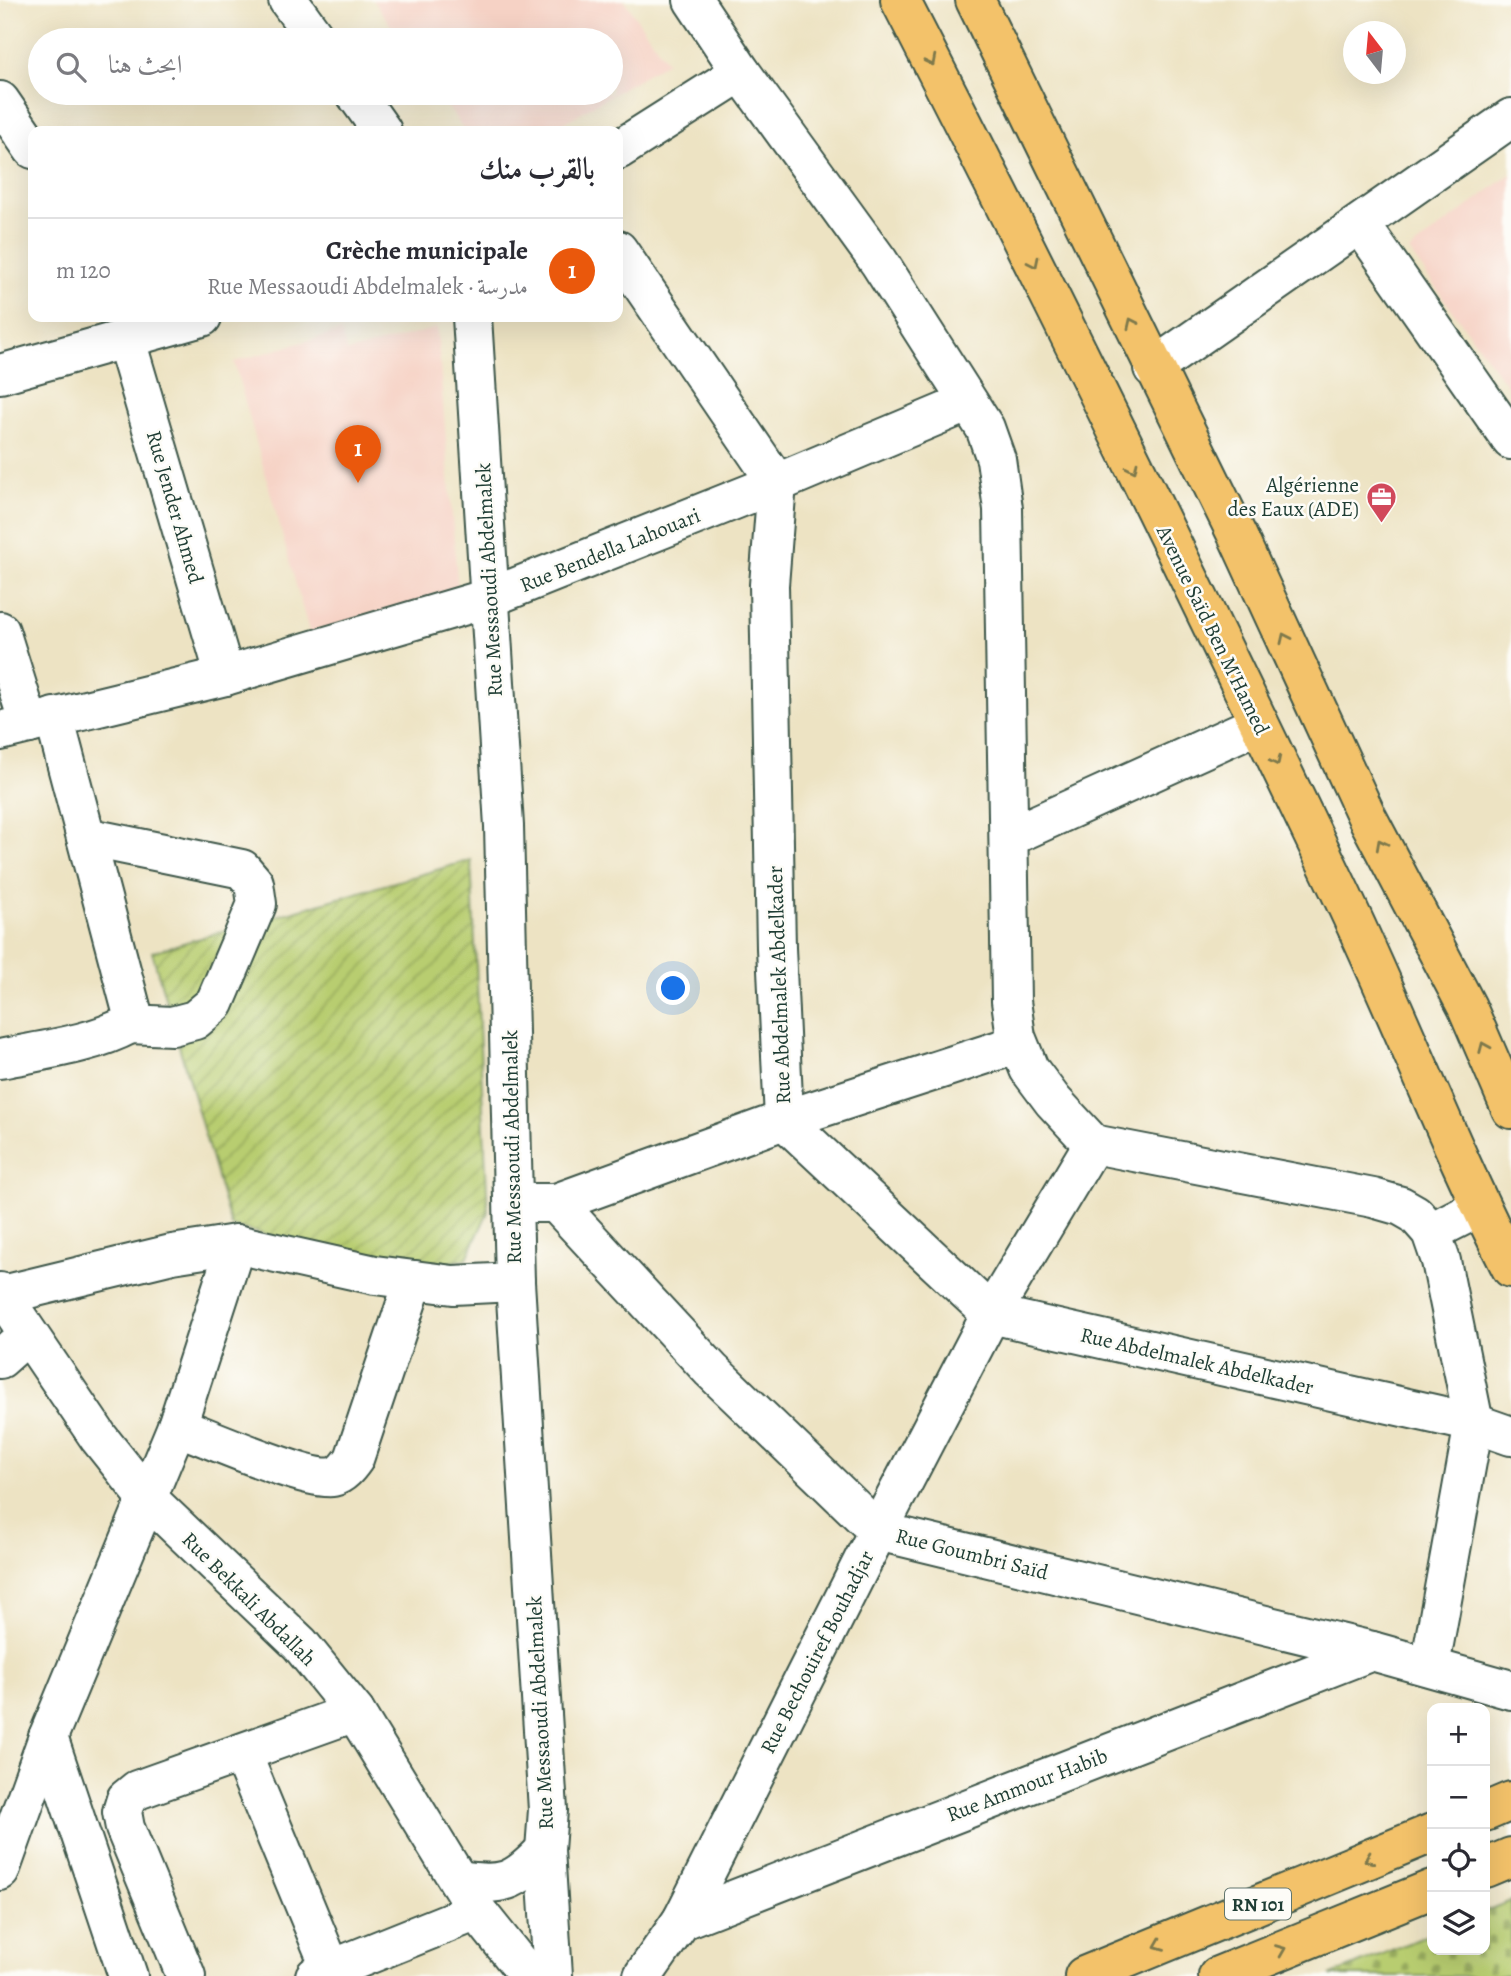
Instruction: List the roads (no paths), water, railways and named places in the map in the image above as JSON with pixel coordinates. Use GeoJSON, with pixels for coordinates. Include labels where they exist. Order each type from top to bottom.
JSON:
{"type":"FeatureCollection","features":[{"type":"Feature","properties":{"kind":"main road","name":"Avenue Saïd Ben M'Hamed"},"geometry":{"type":"LineString","coordinates":[[900,0],[1010,213],[1337,885],[1480,1208],[1511,1268]]}},
{"type":"Feature","properties":{"kind":"main road"},"geometry":{"type":"LineString","coordinates":[[975,0],[1237,536],[1367,817],[1466,1007],[1511,1110]]}},
{"type":"Feature","properties":{"kind":"main road"},"geometry":{"type":"LineString","coordinates":[[1490,1810],[1511,1801]]}},
{"type":"Feature","properties":{"kind":"main road","name":"RN 101"},"geometry":{"type":"LineString","coordinates":[[1084,1976],[1427,1835]]}},
{"type":"Feature","properties":{"kind":"main road"},"geometry":{"type":"LineString","coordinates":[[1490,1866],[1511,1857]]}},
{"type":"Feature","properties":{"kind":"main road","name":"RN 101"},"geometry":{"type":"LineString","coordinates":[[1218,1976],[1427,1891]]}},
{"type":"Feature","properties":{"kind":"street"},"geometry":{"type":"LineString","coordinates":[[288,0],[308,28]]}},
{"type":"Feature","properties":{"kind":"street"},"geometry":{"type":"LineString","coordinates":[[693,0],[741,72],[879,261],[985,428],[996,459],[1003,509],[1011,1001],[1018,1044],[1029,1069],[1053,1101],[1093,1144],[1373,1198],[1401,1206],[1415,1214],[1431,1232],[1441,1261],[1474,1423],[1430,1666]]}},
{"type":"Feature","properties":{"kind":"street"},"geometry":{"type":"LineString","coordinates":[[623,147],[741,72]]}},
{"type":"Feature","properties":{"kind":"street"},"geometry":{"type":"LineString","coordinates":[[0,102],[28,142]]}},
{"type":"Feature","properties":{"kind":"street"},"geometry":{"type":"LineString","coordinates":[[364,105],[378,126]]}},
{"type":"Feature","properties":{"kind":"street"},"geometry":{"type":"LineString","coordinates":[[1153,368],[1511,118]]}},
{"type":"Feature","properties":{"kind":"street"},"geometry":{"type":"LineString","coordinates":[[1361,225],[1511,440]]}},
{"type":"Feature","properties":{"kind":"street"},"geometry":{"type":"LineString","coordinates":[[623,257],[777,483]]}},
{"type":"Feature","properties":{"kind":"street"},"geometry":{"type":"LineString","coordinates":[[0,374],[144,327],[173,322]]}},
{"type":"Feature","properties":{"kind":"street","name":"Rue Messaoudi Abdelmalek"},"geometry":{"type":"LineString","coordinates":[[472,322],[504,826],[515,1282],[548,1810],[545,1850],[553,1976]]}},
{"type":"Feature","properties":{"kind":"street","name":"Rue Jender Ahmed"},"geometry":{"type":"LineString","coordinates":[[144,327],[225,676]]}},
{"type":"Feature","properties":{"kind":"street","name":"Rue Bendella Lahouari"},"geometry":{"type":"LineString","coordinates":[[28,724],[225,676],[489,598],[777,483],[967,403]]}},
{"type":"Feature","properties":{"kind":"street","name":"Rue Abdelmalek Abdelkader"},"geometry":{"type":"LineString","coordinates":[[777,483],[769,585],[776,948],[784,1120],[991,1314],[1474,1423],[1511,1436]]}},
{"type":"Feature","properties":{"kind":"street"},"geometry":{"type":"LineString","coordinates":[[0,631],[28,724],[86,837],[133,1014],[130,1024]]}},
{"type":"Feature","properties":{"kind":"street"},"geometry":{"type":"LineString","coordinates":[[1009,837],[1258,724]]}},
{"type":"Feature","properties":{"kind":"street"},"geometry":{"type":"LineString","coordinates":[[0,1059],[74,1044],[130,1024],[172,1026],[195,1020],[215,1003],[257,904],[254,883],[242,869],[86,837]]}},
{"type":"Feature","properties":{"kind":"street"},"geometry":{"type":"LineString","coordinates":[[513,1203],[556,1203],[784,1120],[1018,1044]]}},
{"type":"Feature","properties":{"kind":"street","name":"Rue Bechouiref Bouhadjar"},"geometry":{"type":"LineString","coordinates":[[643,1976],[682,1920],[991,1314],[1093,1144]]}},
{"type":"Feature","properties":{"kind":"street","name":"Rue Goumbri Saïd"},"geometry":{"type":"LineString","coordinates":[[556,1203],[711,1370],[878,1531],[1372,1651],[1511,1690]]}},
{"type":"Feature","properties":{"kind":"street"},"geometry":{"type":"LineString","coordinates":[[1431,1232],[1480,1208]]}},
{"type":"Feature","properties":{"kind":"street"},"geometry":{"type":"LineString","coordinates":[[1,1293],[172,1254],[236,1244],[375,1275],[467,1285],[515,1282]]}},
{"type":"Feature","properties":{"kind":"street"},"geometry":{"type":"LineString","coordinates":[[0,1871],[48,1737],[177,1426],[236,1244]]}},
{"type":"Feature","properties":{"kind":"street"},"geometry":{"type":"LineString","coordinates":[[177,1426],[307,1474],[333,1477],[348,1468],[414,1280]]}},
{"type":"Feature","properties":{"kind":"street","name":"Rue Bekkali Abdallah"},"geometry":{"type":"LineString","coordinates":[[1,1293],[13,1347],[99,1437],[146,1497],[300,1644],[355,1712],[467,1896],[529,1976]]}},
{"type":"Feature","properties":{"kind":"street","name":"Rue Ammour Habib"},"geometry":{"type":"LineString","coordinates":[[682,1920],[1372,1651]]}},
{"type":"Feature","properties":{"kind":"street"},"geometry":{"type":"LineString","coordinates":[[186,1976],[125,1828],[122,1812],[127,1799],[137,1790],[170,1776],[242,1754],[355,1712]]}},
{"type":"Feature","properties":{"kind":"street"},"geometry":{"type":"LineString","coordinates":[[48,1737],[128,1976]]}},
{"type":"Feature","properties":{"kind":"street"},"geometry":{"type":"LineString","coordinates":[[242,1754],[327,1974],[467,1896],[522,1875],[545,1850]]}},
{"type":"Feature","properties":{"kind":"place","name":"Crèche municipale"},"geometry":{"type":"Point","coordinates":[358,483]}},
{"type":"Feature","properties":{"kind":"place","name":"Algérienne des Eaux (ADE)"},"geometry":{"type":"Point","coordinates":[1382,524]}}]}
